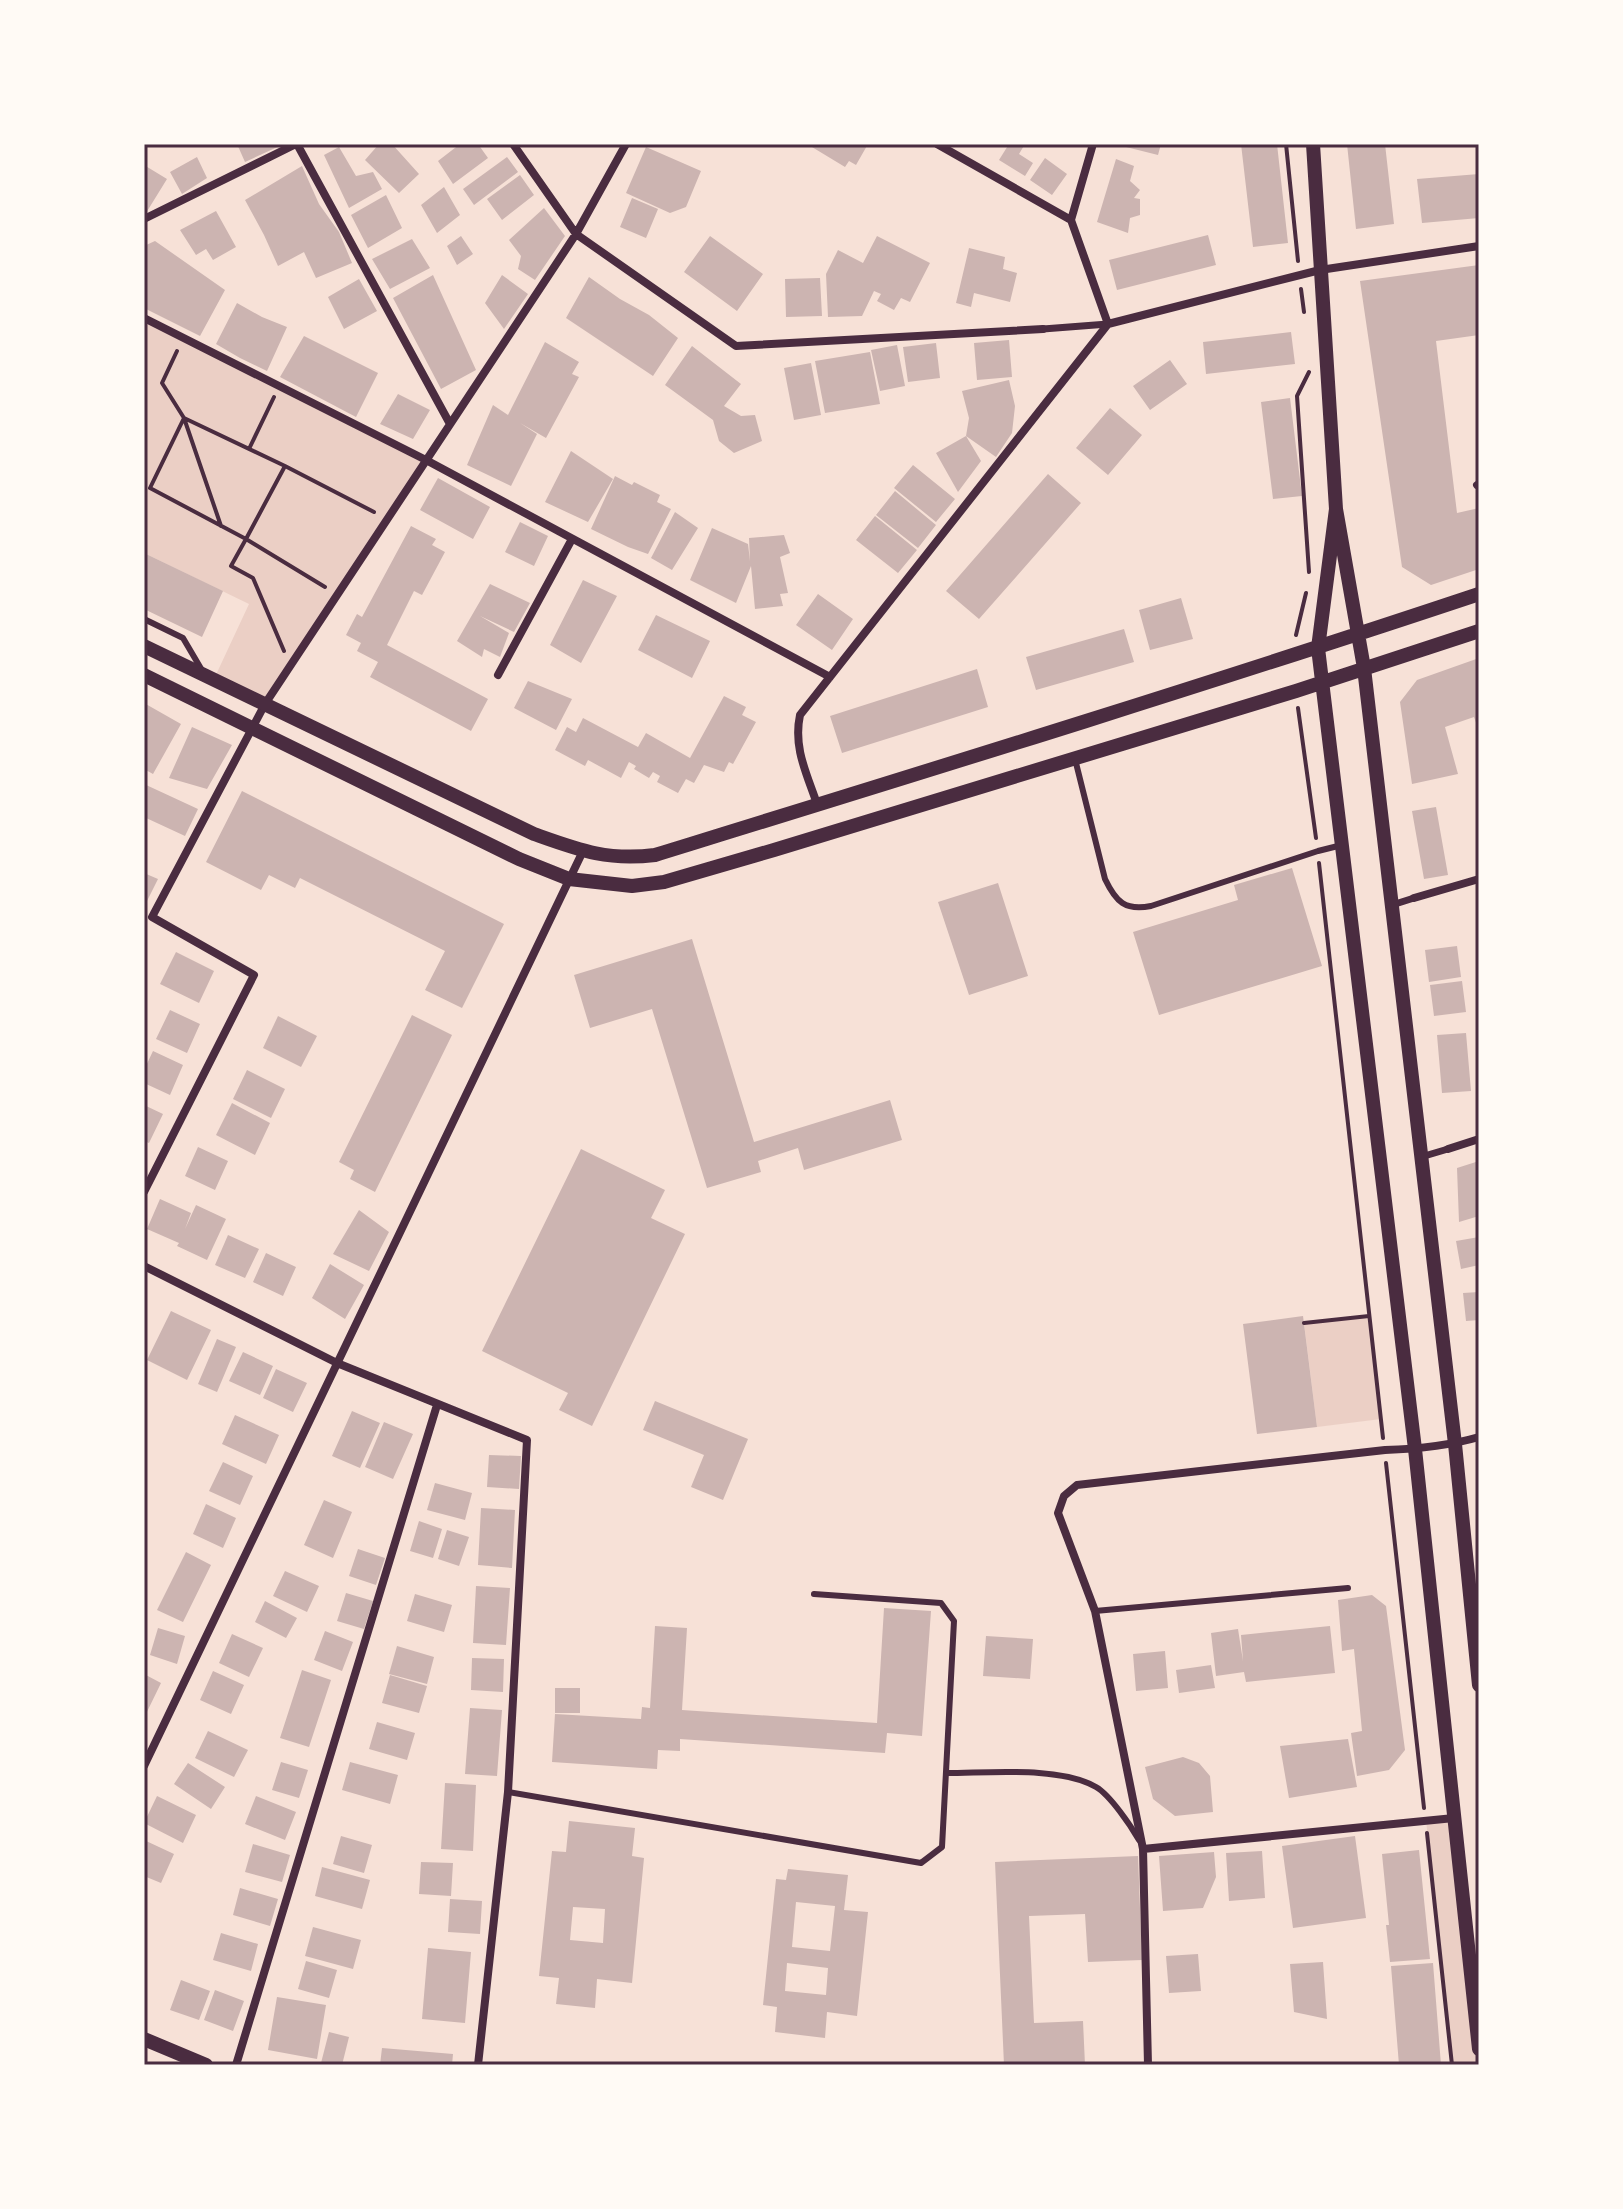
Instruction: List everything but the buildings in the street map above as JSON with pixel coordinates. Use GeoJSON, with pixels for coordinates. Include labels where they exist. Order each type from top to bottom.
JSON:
{"type":"FeatureCollection","features":[{"type":"Feature","properties":{"kind":"street"},"geometry":{"type":"LineString","coordinates":[[144,219],[297,144],[450,424]]}},
{"type":"Feature","properties":{"kind":"street"},"geometry":{"type":"LineString","coordinates":[[513,144],[576,234],[736,346],[1108,324],[1320,270],[1479,246]]}},
{"type":"Feature","properties":{"kind":"street"},"geometry":{"type":"LineString","coordinates":[[144,1192],[254,975],[152,917],[265,704],[576,234],[626,144]]}},
{"type":"Feature","properties":{"kind":"street"},"geometry":{"type":"LineString","coordinates":[[937,144],[1071,220]]}},
{"type":"Feature","properties":{"kind":"street"},"geometry":{"type":"LineString","coordinates":[[1093,144],[1071,220],[1108,324]]}},
{"type":"Feature","properties":{"kind":"street"},"geometry":{"type":"LineString","coordinates":[[1313,144],[1336,509],[1364,668],[1455,1444],[1479,1685]]}},
{"type":"Feature","properties":{"kind":"street"},"geometry":{"type":"LineString","coordinates":[[144,318],[426,460],[830,677]]}},
{"type":"Feature","properties":{"kind":"street"},"geometry":{"type":"LineString","coordinates":[[817,804],[800,756],[797,732],[800,715],[1108,324]]}},
{"type":"Feature","properties":{"kind":"street"},"geometry":{"type":"LineString","coordinates":[[1336,509],[1318,648],[1415,1449],[1479,2049]]}},
{"type":"Feature","properties":{"kind":"street"},"geometry":{"type":"LineString","coordinates":[[498,675],[572,539]]}},
{"type":"Feature","properties":{"kind":"street"},"geometry":{"type":"LineString","coordinates":[[144,646],[534,834],[583,851],[633,858],[655,855],[1291,657],[1479,594]]}},
{"type":"Feature","properties":{"kind":"street"},"geometry":{"type":"LineString","coordinates":[[144,675],[519,859],[569,879],[632,886],[664,882],[1075,759],[1479,631]]}},
{"type":"Feature","properties":{"kind":"street"},"geometry":{"type":"LineString","coordinates":[[145,1760],[583,851]]}},
{"type":"Feature","properties":{"kind":"street"},"geometry":{"type":"LineString","coordinates":[[1392,905],[1479,879]]}},
{"type":"Feature","properties":{"kind":"street"},"geometry":{"type":"LineString","coordinates":[[1421,1157],[1479,1139]]}},
{"type":"Feature","properties":{"kind":"street"},"geometry":{"type":"LineString","coordinates":[[144,1266],[337,1363],[527,1440],[508,1792],[478,2065]]}},
{"type":"Feature","properties":{"kind":"street"},"geometry":{"type":"LineString","coordinates":[[236,2065],[437,1405]]}},
{"type":"Feature","properties":{"kind":"street"},"geometry":{"type":"LineString","coordinates":[[1148,2065],[1143,1849],[1095,1611],[1058,1513],[1064,1496],[1077,1485],[1415,1449],[1455,1444],[1479,1437]]}},
{"type":"Feature","properties":{"kind":"street"},"geometry":{"type":"LineString","coordinates":[[1143,1849],[1454,1818]]}},
{"type":"Feature","properties":{"kind":"street"},"geometry":{"type":"LineString","coordinates":[[144,2039],[206,2065]]}},
{"type":"Feature","properties":{"kind":"lane"},"geometry":{"type":"LineString","coordinates":[[144,619],[183,638],[205,675]]}},
{"type":"Feature","properties":{"kind":"lane"},"geometry":{"type":"LineString","coordinates":[[1075,759],[1105,879],[1112,894],[1123,904],[1137,908],[1151,906],[1343,845]]}},
{"type":"Feature","properties":{"kind":"lane"},"geometry":{"type":"LineString","coordinates":[[1095,1611],[1348,1588]]}},
{"type":"Feature","properties":{"kind":"lane"},"geometry":{"type":"LineString","coordinates":[[508,1792],[921,1863],[942,1847],[954,1621],[941,1603],[814,1594]]}},
{"type":"Feature","properties":{"kind":"lane"},"geometry":{"type":"LineString","coordinates":[[947,1773],[1058,1774],[1097,1787],[1129,1822],[1143,1849]]}},
{"type":"Feature","properties":{"kind":"path"},"geometry":{"type":"LineString","coordinates":[[1286,144],[1305,322]]}},
{"type":"Feature","properties":{"kind":"path"},"geometry":{"type":"LineString","coordinates":[[183,338],[162,383],[184,418],[221,526]]}},
{"type":"Feature","properties":{"kind":"path"},"geometry":{"type":"LineString","coordinates":[[1309,578],[1297,396],[1311,368]]}},
{"type":"Feature","properties":{"kind":"path"},"geometry":{"type":"LineString","coordinates":[[249,449],[279,386]]}},
{"type":"Feature","properties":{"kind":"path"},"geometry":{"type":"LineString","coordinates":[[184,418],[387,519]]}},
{"type":"Feature","properties":{"kind":"path"},"geometry":{"type":"LineString","coordinates":[[144,496],[184,418]]}},
{"type":"Feature","properties":{"kind":"path"},"geometry":{"type":"LineString","coordinates":[[285,466],[231,566],[253,578],[291,666]]}},
{"type":"Feature","properties":{"kind":"path"},"geometry":{"type":"LineString","coordinates":[[150,488],[246,539],[338,594]]}},
{"type":"Feature","properties":{"kind":"path"},"geometry":{"type":"LineString","coordinates":[[1291,657],[1306,591]]}},
{"type":"Feature","properties":{"kind":"path"},"geometry":{"type":"LineString","coordinates":[[1296,691],[1318,851]]}},
{"type":"Feature","properties":{"kind":"path"},"geometry":{"type":"LineString","coordinates":[[1304,1323],[1369,1316]]}},
{"type":"Feature","properties":{"kind":"shaded area"},"geometry":{"type":"Polygon","coordinates":[[[144,318],[426,460],[265,704],[214,679],[249,604],[144,553],[144,318]]]}},
{"type":"Feature","properties":{"kind":"shaded area"},"geometry":{"type":"Polygon","coordinates":[[[1369,1316],[1381,1419],[1317,1427],[1304,1323],[1369,1316]]]}},
{"type":"Feature","properties":{"kind":"shaded area"},"geometry":{"type":"Polygon","coordinates":[[[1454,1818],[1479,2065],[1452,2065],[1426,1820],[1454,1818]]]}}]}
